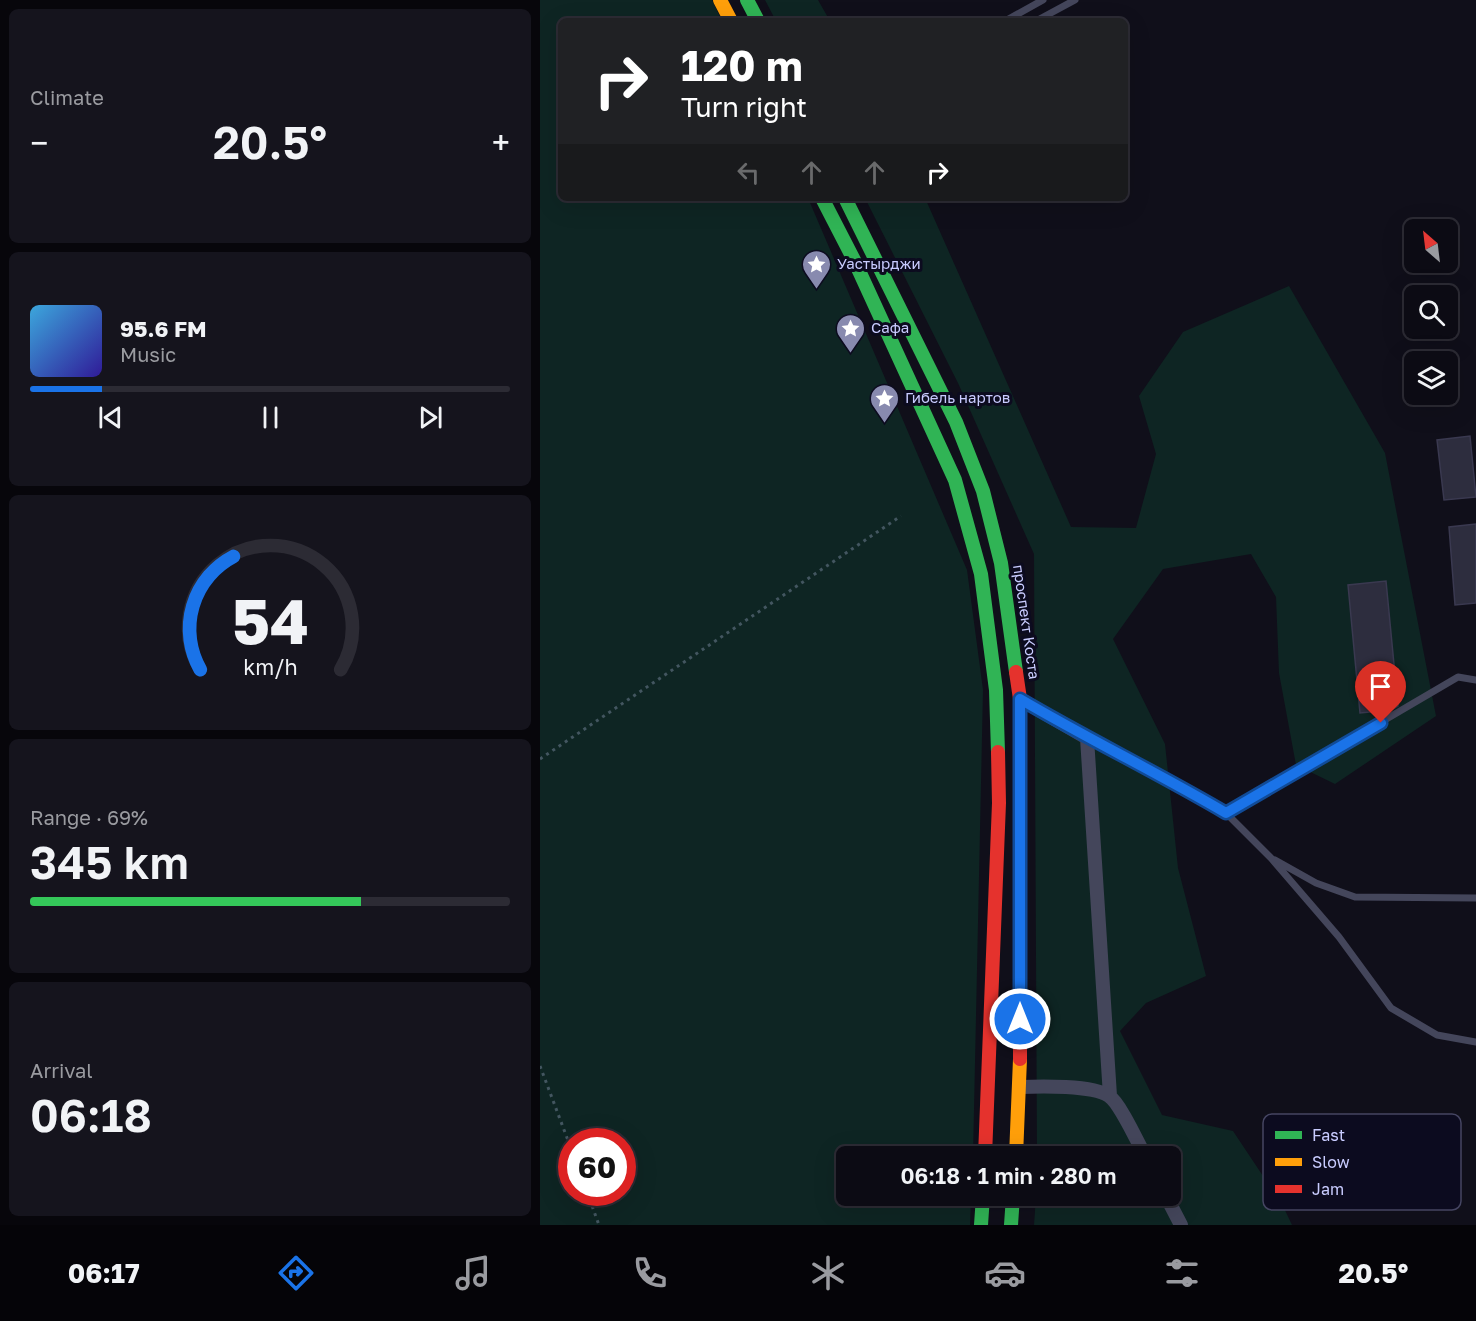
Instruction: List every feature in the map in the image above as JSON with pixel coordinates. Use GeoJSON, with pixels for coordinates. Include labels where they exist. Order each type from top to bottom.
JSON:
{"type":"FeatureCollection","features":[{"type":"Feature","properties":{"kind":"main road"},"geometry":{"type":"LineString","coordinates":[[720,0],[729,18]]}},
{"type":"Feature","properties":{"kind":"main road"},"geometry":{"type":"LineString","coordinates":[[747,0],[756,18]]}},
{"type":"Feature","properties":{"kind":"main road"},"geometry":{"type":"LineString","coordinates":[[824,201],[855,262],[955,480],[981,574],[996,690],[999,803],[985,1146]]}},
{"type":"Feature","properties":{"kind":"main road","name":"проспект Коста"},"geometry":{"type":"LineString","coordinates":[[846,201],[956,422],[983,491],[1001,563],[1020,699],[1020,1088],[1017,1146]]}},
{"type":"Feature","properties":{"kind":"main road"},"geometry":{"type":"LineString","coordinates":[[981,1225],[982,1206]]}},
{"type":"Feature","properties":{"kind":"main road"},"geometry":{"type":"LineString","coordinates":[[1011,1225],[1012,1206]]}},
{"type":"Feature","properties":{"kind":"street"},"geometry":{"type":"LineString","coordinates":[[1020,699],[1087,738],[1110,1096],[1140,1146]]}},
{"type":"Feature","properties":{"kind":"street"},"geometry":{"type":"LineString","coordinates":[[1020,1088],[1057,1087],[1092,1090],[1110,1096]]}},
{"type":"Feature","properties":{"kind":"street"},"geometry":{"type":"LineString","coordinates":[[1171,1206],[1180,1225]]}},
{"type":"Feature","properties":{"kind":"lane"},"geometry":{"type":"LineString","coordinates":[[1010,18],[1043,0]]}},
{"type":"Feature","properties":{"kind":"lane"},"geometry":{"type":"LineString","coordinates":[[1042,18],[1075,0]]}},
{"type":"Feature","properties":{"kind":"lane"},"geometry":{"type":"LineString","coordinates":[[1226,813],[1458,677],[1476,680]]}},
{"type":"Feature","properties":{"kind":"lane"},"geometry":{"type":"LineString","coordinates":[[1087,738],[1172,781],[1226,813],[1271,858],[1339,937],[1391,1008],[1437,1035],[1476,1042]]}},
{"type":"Feature","properties":{"kind":"lane"},"geometry":{"type":"LineString","coordinates":[[1271,858],[1317,883],[1354,897],[1476,898]]}},
{"type":"Feature","properties":{"kind":"path"},"geometry":{"type":"LineString","coordinates":[[540,759],[901,516]]}},
{"type":"Feature","properties":{"kind":"path"},"geometry":{"type":"LineString","coordinates":[[540,1066],[563,1128]]}},
{"type":"Feature","properties":{"kind":"path"},"geometry":{"type":"LineString","coordinates":[[592,1206],[599,1225]]}},
{"type":"Feature","properties":{"kind":"green space"},"geometry":{"type":"Polygon","coordinates":[[[540,0],[712,0],[721,18],[558,18],[558,201],[809,201],[967,570],[983,690],[973,1146],[836,1146],[836,1206],[971,1206],[970,1225],[540,1225],[540,0]]]}},
{"type":"Feature","properties":{"kind":"green space"},"geometry":{"type":"Polygon","coordinates":[[[765,0],[818,0],[828,18],[774,18],[765,0]]]}},
{"type":"Feature","properties":{"kind":"green space"},"geometry":{"type":"Polygon","coordinates":[[[867,201],[926,201],[1071,527],[1136,528],[1156,454],[1139,396],[1183,332],[1289,286],[1385,453],[1436,716],[1335,784],[1296,765],[1279,673],[1276,597],[1251,554],[1163,569],[1113,639],[1165,744],[1178,868],[1206,976],[1146,1003],[1120,1031],[1162,1115],[1233,1131],[1263,1176],[1263,1210],[1285,1210],[1292,1225],[1034,1225],[1035,1206],[1181,1206],[1181,1146],[1037,1146],[1034,554],[958,383],[867,201]]]}},
{"type":"Feature","properties":{"kind":"building"},"geometry":{"type":"Polygon","coordinates":[[[1470,436],[1476,497],[1444,500],[1437,440],[1470,436]]]}},
{"type":"Feature","properties":{"kind":"building"},"geometry":{"type":"Polygon","coordinates":[[[1476,524],[1476,603],[1455,605],[1449,527],[1476,524]]]}},
{"type":"Feature","properties":{"kind":"building"},"geometry":{"type":"Polygon","coordinates":[[[1386,581],[1398,706],[1391,710],[1360,713],[1348,585],[1386,581]]]}},
{"type":"Feature","properties":{"kind":"traffic: fast"},"geometry":{"type":"LineString","coordinates":[[747,0],[756,18]]}},
{"type":"Feature","properties":{"kind":"traffic: fast"},"geometry":{"type":"LineString","coordinates":[[824,201],[855,262],[955,480],[981,574],[996,690],[998,752]]}},
{"type":"Feature","properties":{"kind":"traffic: fast"},"geometry":{"type":"LineString","coordinates":[[846,201],[956,422],[983,491],[1001,563],[1016,672]]}},
{"type":"Feature","properties":{"kind":"traffic: fast"},"geometry":{"type":"LineString","coordinates":[[981,1225],[982,1206]]}},
{"type":"Feature","properties":{"kind":"traffic: fast"},"geometry":{"type":"LineString","coordinates":[[1011,1225],[1012,1206]]}},
{"type":"Feature","properties":{"kind":"traffic: slow"},"geometry":{"type":"LineString","coordinates":[[720,0],[729,18]]}},
{"type":"Feature","properties":{"kind":"traffic: slow"},"geometry":{"type":"LineString","coordinates":[[1016,1146],[1020,1059]]}},
{"type":"Feature","properties":{"kind":"traffic: jam"},"geometry":{"type":"LineString","coordinates":[[1016,672],[1020,699],[1020,1059]]}},
{"type":"Feature","properties":{"kind":"traffic: jam"},"geometry":{"type":"LineString","coordinates":[[985,1146],[999,803],[998,752]]}},
{"type":"Feature","properties":{"kind":"place","name":"Уастырджи"},"geometry":{"type":"Point","coordinates":[816,290]}},
{"type":"Feature","properties":{"kind":"place","name":"Сафа"},"geometry":{"type":"Point","coordinates":[850,354]}},
{"type":"Feature","properties":{"kind":"place","name":"Гибель нартов"},"geometry":{"type":"Point","coordinates":[884,424]}},
{"type":"Feature","properties":{"kind":"route"},"geometry":{"type":"LineString","coordinates":[[1020,1019],[1020,699],[1087,738],[1172,781],[1226,813],[1381,723]]}}]}
